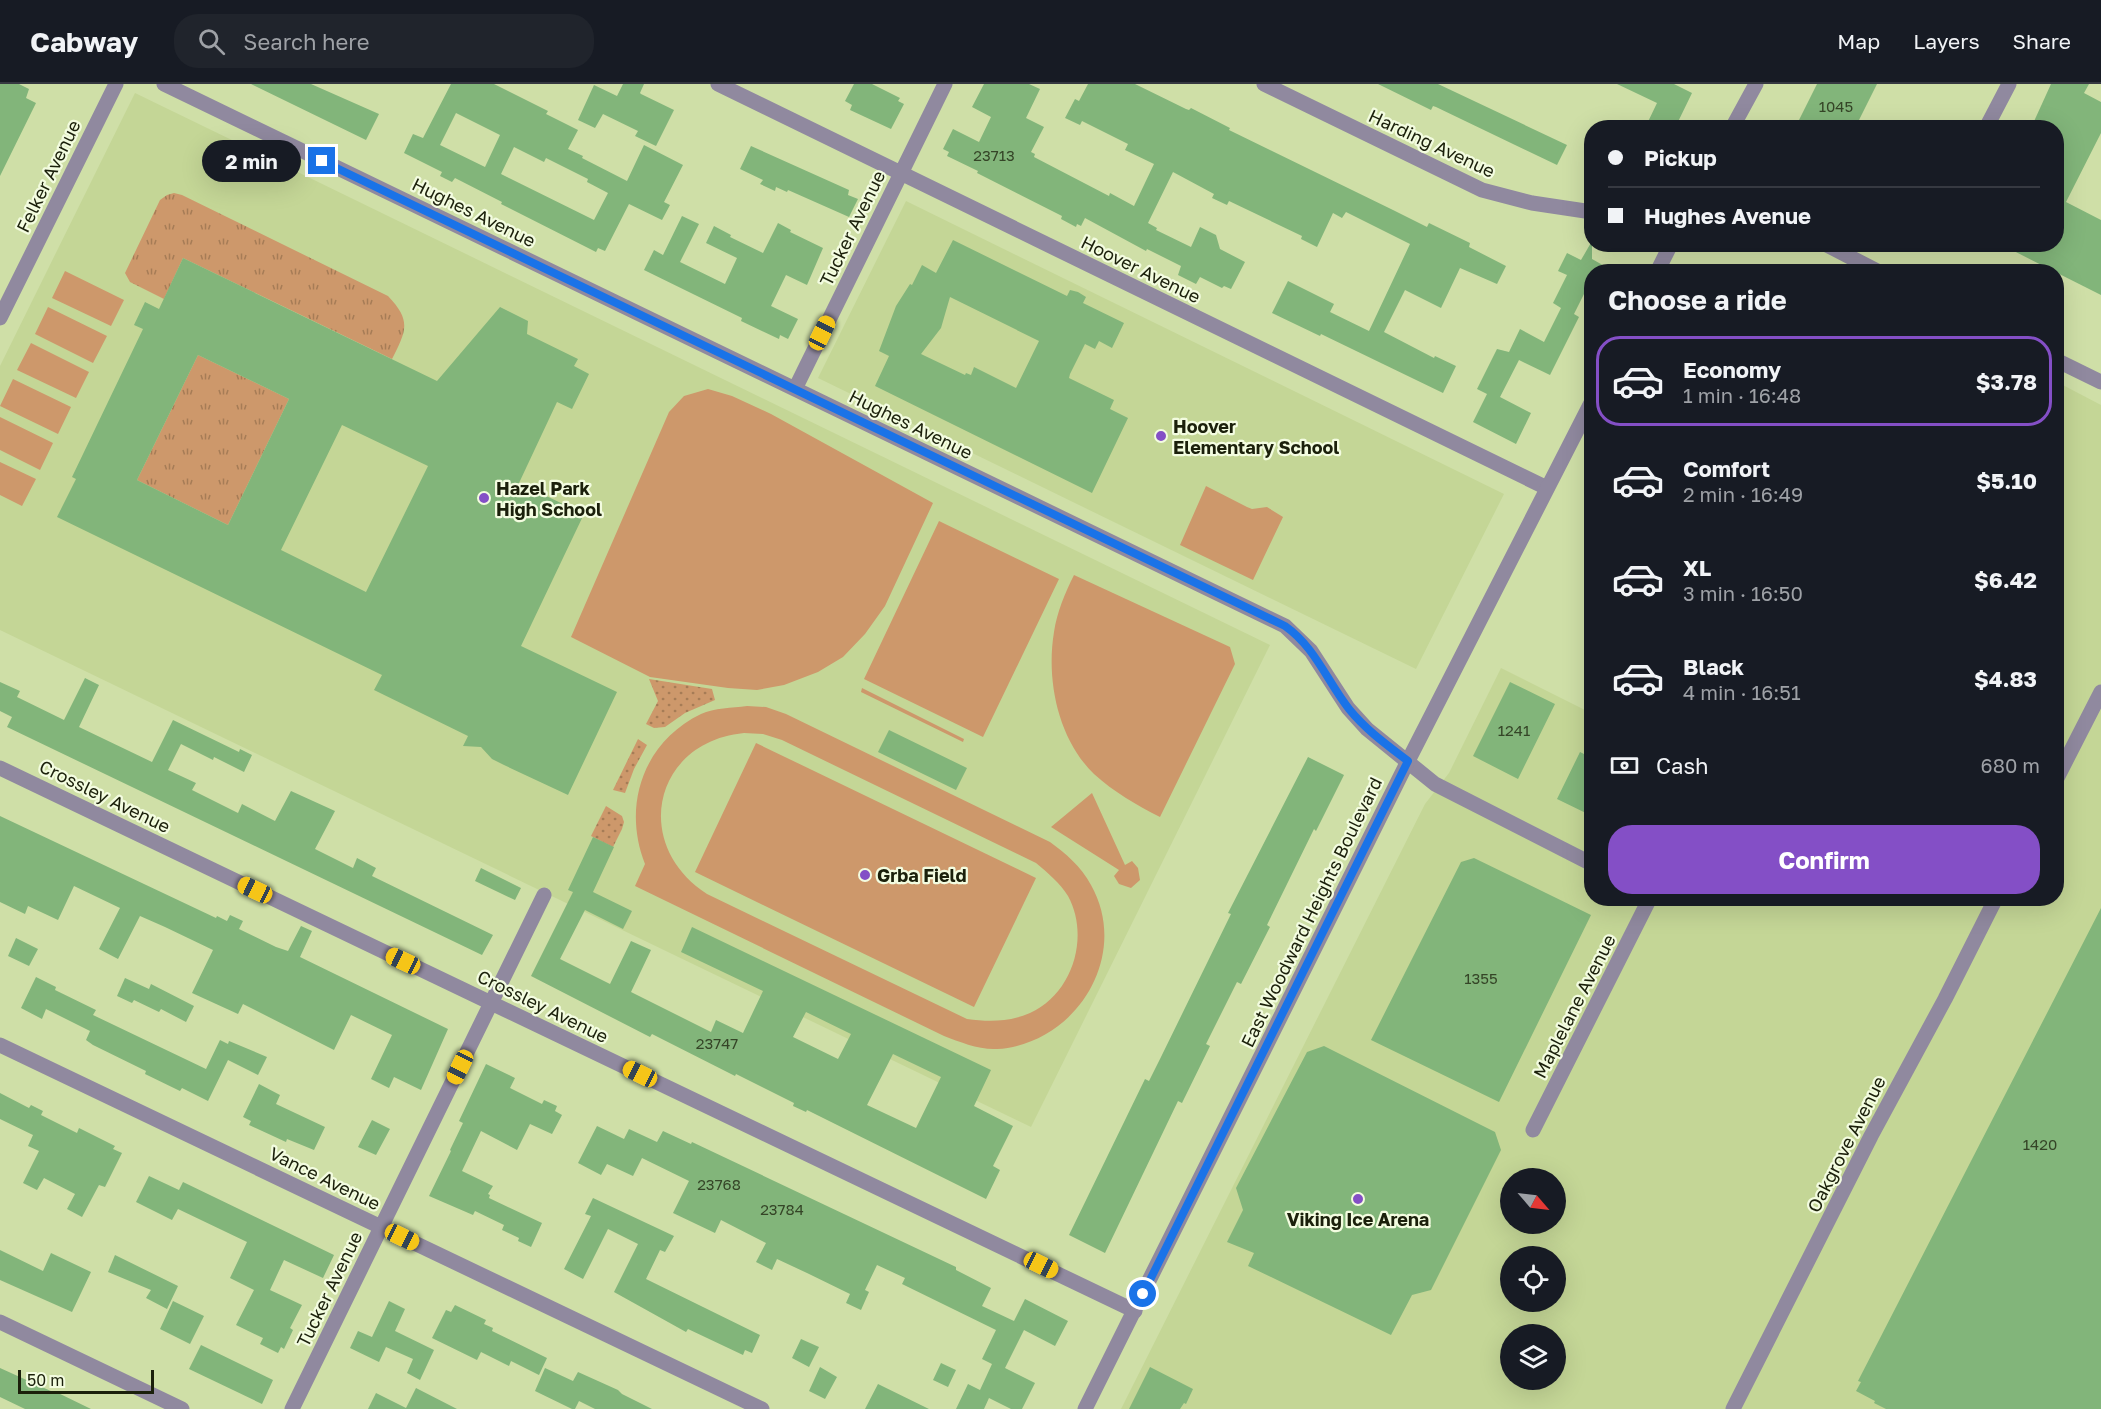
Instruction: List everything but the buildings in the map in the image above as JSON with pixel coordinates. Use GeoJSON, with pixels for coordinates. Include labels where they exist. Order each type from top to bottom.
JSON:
{"type":"FeatureCollection","features":[{"type":"Feature","properties":{"kind":"street","name":"Felker Avenue"},"geometry":{"type":"LineString","coordinates":[[0,318],[116,84]]}},
{"type":"Feature","properties":{"kind":"street","name":"Hughes Avenue"},"geometry":{"type":"LineString","coordinates":[[165,84],[1285,626],[1311,651],[1348,708],[1367,729],[1435,784],[1584,860]]}},
{"type":"Feature","properties":{"kind":"street","name":"Hoover Avenue"},"geometry":{"type":"LineString","coordinates":[[718,84],[1547,488]]}},
{"type":"Feature","properties":{"kind":"street","name":"Tucker Avenue"},"geometry":{"type":"LineString","coordinates":[[795,389],[945,84]]}},
{"type":"Feature","properties":{"kind":"street","name":"Harding Avenue"},"geometry":{"type":"LineString","coordinates":[[1264,84],[1482,190],[1532,203],[1584,211]]}},
{"type":"Feature","properties":{"kind":"street"},"geometry":{"type":"LineString","coordinates":[[1736,120],[1756,84]]}},
{"type":"Feature","properties":{"kind":"street"},"geometry":{"type":"LineString","coordinates":[[1990,120],[2009,84]]}},
{"type":"Feature","properties":{"kind":"street"},"geometry":{"type":"LineString","coordinates":[[1841,252],[1864,264]]}},
{"type":"Feature","properties":{"kind":"street"},"geometry":{"type":"LineString","coordinates":[[2064,364],[2101,382]]}},
{"type":"Feature","properties":{"kind":"street","name":"East Woodward Heights Boulevard"},"geometry":{"type":"LineString","coordinates":[[1085,1409],[1408,761],[1584,416]]}},
{"type":"Feature","properties":{"kind":"street"},"geometry":{"type":"LineString","coordinates":[[2064,764],[2101,692]]}},
{"type":"Feature","properties":{"kind":"street","name":"Crossley Avenue"},"geometry":{"type":"LineString","coordinates":[[0,768],[1135,1311]]}},
{"type":"Feature","properties":{"kind":"street","name":"Tucker Avenue"},"geometry":{"type":"LineString","coordinates":[[291,1409],[544,894]]}},
{"type":"Feature","properties":{"kind":"street","name":"Maplelane Avenue"},"geometry":{"type":"LineString","coordinates":[[1533,1130],[1646,906]]}},
{"type":"Feature","properties":{"kind":"street","name":"Oakgrove Avenue"},"geometry":{"type":"LineString","coordinates":[[1733,1409],[1871,1136],[1992,906]]}},
{"type":"Feature","properties":{"kind":"street","name":"Vance Avenue"},"geometry":{"type":"LineString","coordinates":[[0,1045],[762,1409]]}},
{"type":"Feature","properties":{"kind":"street"},"geometry":{"type":"LineString","coordinates":[[0,1322],[182,1409]]}},
{"type":"Feature","properties":{"kind":"shaded area","name":"Hazel Park High School"},"geometry":{"type":"Polygon","coordinates":[[[135,93],[1270,645],[1031,1127],[0,630],[0,366],[135,93]]]}},
{"type":"Feature","properties":{"kind":"shaded area","name":"Hoover Elementary School"},"geometry":{"type":"Polygon","coordinates":[[[906,201],[1504,494],[1416,669],[818,378],[906,201]]]}},
{"type":"Feature","properties":{"kind":"shaded area"},"geometry":{"type":"Polygon","coordinates":[[[2064,386],[2101,405],[2101,1409],[1121,1409],[1425,804],[1449,773],[1501,668],[1584,710],[1584,906],[2064,906],[2064,386]]]}},
{"type":"Feature","properties":{"kind":"green space"},"geometry":{"type":"Polygon","coordinates":[[[174,193],[388,296],[401,312],[404,320],[401,341],[392,359],[183,258],[164,299],[130,282],[125,273],[160,200],[174,193]]]}},
{"type":"Feature","properties":{"kind":"green space"},"geometry":{"type":"Polygon","coordinates":[[[65,271],[124,300],[111,326],[52,298],[65,271]]]}},
{"type":"Feature","properties":{"kind":"green space"},"geometry":{"type":"Polygon","coordinates":[[[48,307],[107,336],[93,363],[35,334],[48,307]]]}},
{"type":"Feature","properties":{"kind":"green space"},"geometry":{"type":"Polygon","coordinates":[[[31,343],[89,372],[76,398],[17,370],[31,343]]]}},
{"type":"Feature","properties":{"kind":"green space"},"geometry":{"type":"Polygon","coordinates":[[[198,355],[289,399],[228,525],[137,480],[198,355]]]}},
{"type":"Feature","properties":{"kind":"green space"},"geometry":{"type":"Polygon","coordinates":[[[13,379],[71,407],[58,434],[0,406],[13,379]]]}},
{"type":"Feature","properties":{"kind":"green space"},"geometry":{"type":"Polygon","coordinates":[[[708,389],[732,396],[771,414],[933,503],[885,606],[865,634],[843,657],[818,672],[784,685],[757,690],[650,677],[571,637],[669,412],[684,396],[708,389]]]}},
{"type":"Feature","properties":{"kind":"green space"},"geometry":{"type":"Polygon","coordinates":[[[0,417],[53,443],[40,470],[0,450],[0,417]]]}},
{"type":"Feature","properties":{"kind":"green space"},"geometry":{"type":"Polygon","coordinates":[[[0,462],[36,479],[22,506],[0,495],[0,462]]]}},
{"type":"Feature","properties":{"kind":"green space"},"geometry":{"type":"Polygon","coordinates":[[[1206,486],[1247,507],[1252,509],[1267,507],[1283,517],[1253,580],[1180,545],[1206,486]]]}},
{"type":"Feature","properties":{"kind":"green space"},"geometry":{"type":"Polygon","coordinates":[[[939,521],[1059,579],[983,737],[864,679],[939,521]]]}},
{"type":"Feature","properties":{"kind":"green space"},"geometry":{"type":"Polygon","coordinates":[[[1074,575],[1230,647],[1235,664],[1160,817],[1109,787],[1094,774],[1071,744],[1063,726],[1054,689],[1052,650],[1057,617],[1074,575]]]}},
{"type":"Feature","properties":{"kind":"green space"},"geometry":{"type":"Polygon","coordinates":[[[649,679],[712,689],[715,700],[685,713],[665,727],[654,728],[646,724],[658,701],[649,679]]]}},
{"type":"Feature","properties":{"kind":"green space"},"geometry":{"type":"Polygon","coordinates":[[[862,688],[964,739],[963,742],[861,692],[862,688]]]}},
{"type":"Feature","properties":{"kind":"green space"},"geometry":{"type":"Polygon","coordinates":[[[766,707],[786,714],[1050,842],[1078,866],[1091,885],[1102,912],[1104,940],[1100,967],[1089,992],[1072,1014],[1051,1031],[1025,1043],[997,1049],[970,1045],[944,1036],[635,886],[645,864],[638,842],[637,798],[652,758],[681,726],[701,714],[717,709],[766,707]],[[744,733],[713,740],[689,755],[672,775],[663,798],[661,824],[668,849],[683,873],[707,894],[967,1019],[983,1021],[1022,1016],[1045,1004],[1057,992],[1067,978],[1077,946],[1074,912],[1068,896],[1058,882],[1036,863],[782,740],[763,734],[744,733]]]}},
{"type":"Feature","properties":{"kind":"green space"},"geometry":{"type":"Polygon","coordinates":[[[638,739],[647,745],[634,769],[625,793],[613,790],[638,739]]]}},
{"type":"Feature","properties":{"kind":"green space","name":"Grba Field"},"geometry":{"type":"Polygon","coordinates":[[[756,743],[1036,878],[974,1007],[695,872],[756,743]]]}},
{"type":"Feature","properties":{"kind":"green space"},"geometry":{"type":"Polygon","coordinates":[[[1092,793],[1125,865],[1132,861],[1138,868],[1140,880],[1131,888],[1119,884],[1114,876],[1119,870],[1051,827],[1092,793]]]}},
{"type":"Feature","properties":{"kind":"green space"},"geometry":{"type":"Polygon","coordinates":[[[606,806],[622,816],[624,822],[613,847],[591,836],[606,806]]]}},
{"type":"Feature","properties":{"kind":"place","name":"Hoover Elementary School"},"geometry":{"type":"Point","coordinates":[1161,436]}},
{"type":"Feature","properties":{"kind":"place","name":"Hazel Park High School"},"geometry":{"type":"Point","coordinates":[484,498]}},
{"type":"Feature","properties":{"kind":"place","name":"Grba Field"},"geometry":{"type":"Point","coordinates":[865,875]}},
{"type":"Feature","properties":{"kind":"place","name":"Viking Ice Arena"},"geometry":{"type":"Point","coordinates":[1358,1199]}},
{"type":"Feature","properties":{"kind":"route"},"geometry":{"type":"LineString","coordinates":[[322,161],[1285,626],[1311,651],[1348,708],[1367,729],[1408,761],[1143,1294]]}}]}
